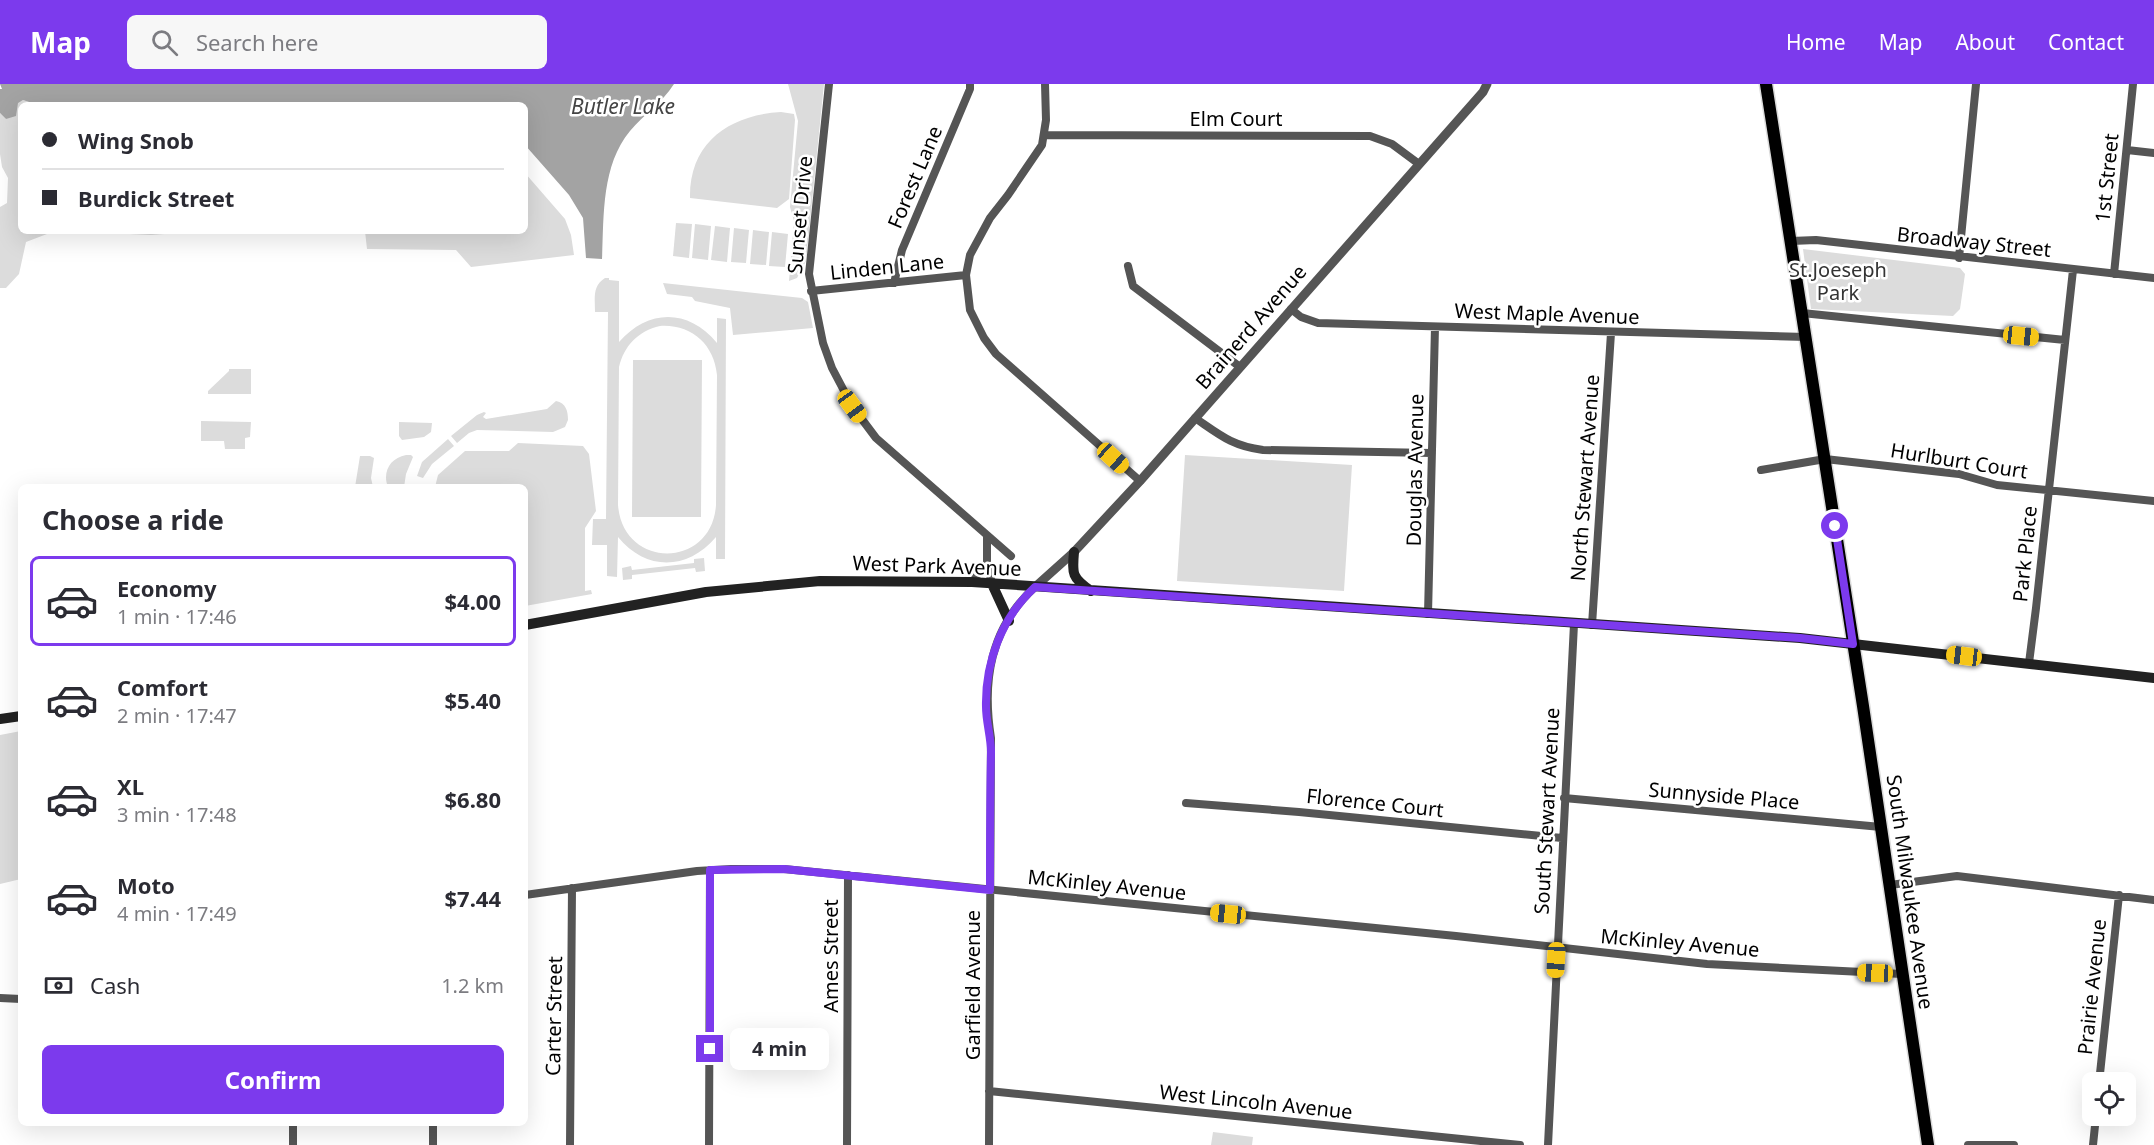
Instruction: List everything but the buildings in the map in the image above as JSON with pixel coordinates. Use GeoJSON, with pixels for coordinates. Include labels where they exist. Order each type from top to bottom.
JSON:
{"type":"FeatureCollection","features":[{"type":"Feature","properties":{"kind":"main road","name":"South Milwaukee Avenue"},"geometry":{"type":"LineString","coordinates":[[1766,84],[1928,1145]]}},
{"type":"Feature","properties":{"kind":"main road"},"geometry":{"type":"LineString","coordinates":[[1074,552],[1073,575],[1077,581],[1091,591]]}},
{"type":"Feature","properties":{"kind":"main road","name":"West Park Avenue"},"geometry":{"type":"LineString","coordinates":[[528,624],[706,592],[820,581],[972,582],[1800,638],[2154,678]]}},
{"type":"Feature","properties":{"kind":"main road"},"geometry":{"type":"LineString","coordinates":[[992,584],[1008,621]]}},
{"type":"Feature","properties":{"kind":"main road"},"geometry":{"type":"LineString","coordinates":[[0,719],[18,716]]}},
{"type":"Feature","properties":{"kind":"street","name":"Sunset Drive"},"geometry":{"type":"LineString","coordinates":[[829,84],[809,274],[823,343],[832,368],[852,406],[876,438],[1011,556]]}},
{"type":"Feature","properties":{"kind":"street","name":"Forest Lane"},"geometry":{"type":"LineString","coordinates":[[894,283],[902,250],[970,89],[970,84]]}},
{"type":"Feature","properties":{"kind":"street"},"geometry":{"type":"LineString","coordinates":[[1046,84],[1044,135],[1036,155],[990,218],[970,255],[966,275],[970,310],[984,338],[996,354],[1140,481]]}},
{"type":"Feature","properties":{"kind":"street","name":"Brainerd Avenue"},"geometry":{"type":"LineString","coordinates":[[1035,587],[1074,552],[1140,481],[1483,92],[1487,84]]}},
{"type":"Feature","properties":{"kind":"street"},"geometry":{"type":"LineString","coordinates":[[1959,258],[1976,84]]}},
{"type":"Feature","properties":{"kind":"street","name":"1st Street"},"geometry":{"type":"LineString","coordinates":[[2114,274],[2133,84]]}},
{"type":"Feature","properties":{"kind":"street","name":"Elm Court"},"geometry":{"type":"LineString","coordinates":[[1044,135],[1370,136],[1392,144],[1419,164]]}},
{"type":"Feature","properties":{"kind":"street"},"geometry":{"type":"LineString","coordinates":[[2127,150],[2154,153]]}},
{"type":"Feature","properties":{"kind":"street","name":"Broadway Street"},"geometry":{"type":"LineString","coordinates":[[1791,241],[1816,240],[1959,258],[2154,278]]}},
{"type":"Feature","properties":{"kind":"street"},"geometry":{"type":"LineString","coordinates":[[1128,266],[1133,286],[1240,367]]}},
{"type":"Feature","properties":{"kind":"street","name":"Park Place"},"geometry":{"type":"LineString","coordinates":[[2029,663],[2073,270]]}},
{"type":"Feature","properties":{"kind":"street","name":"Linden Lane"},"geometry":{"type":"LineString","coordinates":[[811,291],[966,275]]}},
{"type":"Feature","properties":{"kind":"street","name":"West Maple Avenue"},"geometry":{"type":"LineString","coordinates":[[1291,309],[1301,317],[1318,323],[1806,337]]}},
{"type":"Feature","properties":{"kind":"street"},"geometry":{"type":"LineString","coordinates":[[1802,313],[2065,340]]}},
{"type":"Feature","properties":{"kind":"street","name":"Douglas Avenue"},"geometry":{"type":"LineString","coordinates":[[1428,614],[1435,327]]}},
{"type":"Feature","properties":{"kind":"street","name":"North Stewart Avenue"},"geometry":{"type":"LineString","coordinates":[[1592,625],[1611,333]]}},
{"type":"Feature","properties":{"kind":"street"},"geometry":{"type":"LineString","coordinates":[[1195,418],[1233,444],[1255,449],[1432,453]]}},
{"type":"Feature","properties":{"kind":"street","name":"Hurlburt Court"},"geometry":{"type":"LineString","coordinates":[[1761,470],[1825,459],[1959,474],[1997,485],[2154,501]]}},
{"type":"Feature","properties":{"kind":"street"},"geometry":{"type":"LineString","coordinates":[[987,536],[987,563],[992,584]]}},
{"type":"Feature","properties":{"kind":"street"},"geometry":{"type":"LineString","coordinates":[[972,582],[987,563]]}},
{"type":"Feature","properties":{"kind":"street","name":"Garfield Avenue"},"geometry":{"type":"LineString","coordinates":[[989,1145],[991,738],[986,707],[989,668],[996,643],[1008,621],[1024,597],[1035,587]]}},
{"type":"Feature","properties":{"kind":"street","name":"South Stewart Avenue"},"geometry":{"type":"LineString","coordinates":[[1548,1145],[1574,624]]}},
{"type":"Feature","properties":{"kind":"street","name":"Sunnyside Place"},"geometry":{"type":"LineString","coordinates":[[1564,798],[1881,827]]}},
{"type":"Feature","properties":{"kind":"street","name":"Florence Court"},"geometry":{"type":"LineString","coordinates":[[1186,803],[1562,838]]}},
{"type":"Feature","properties":{"kind":"street","name":"McKinley Avenue"},"geometry":{"type":"LineString","coordinates":[[528,895],[710,870],[784,869],[1456,936],[1707,964],[1902,974]]}},
{"type":"Feature","properties":{"kind":"street"},"geometry":{"type":"LineString","coordinates":[[709,1145],[710,870]]}},
{"type":"Feature","properties":{"kind":"street","name":"Ames Street"},"geometry":{"type":"LineString","coordinates":[[848,874],[848,1145]]}},
{"type":"Feature","properties":{"kind":"street"},"geometry":{"type":"LineString","coordinates":[[1890,885],[1958,876],[2154,900]]}},
{"type":"Feature","properties":{"kind":"street","name":"Carter Street"},"geometry":{"type":"LineString","coordinates":[[570,1145],[572,888]]}},
{"type":"Feature","properties":{"kind":"street","name":"Prairie Avenue"},"geometry":{"type":"LineString","coordinates":[[2100,1072],[2119,895]]}},
{"type":"Feature","properties":{"kind":"street"},"geometry":{"type":"LineString","coordinates":[[0,998],[18,999]]}},
{"type":"Feature","properties":{"kind":"street","name":"West Lincoln Avenue"},"geometry":{"type":"LineString","coordinates":[[989,1091],[1520,1145]]}},
{"type":"Feature","properties":{"kind":"street"},"geometry":{"type":"LineString","coordinates":[[292,1145],[293,1126]]}},
{"type":"Feature","properties":{"kind":"street"},"geometry":{"type":"LineString","coordinates":[[433,1126],[433,1145]]}},
{"type":"Feature","properties":{"kind":"street"},"geometry":{"type":"LineString","coordinates":[[2093,1145],[2095,1126]]}},
{"type":"Feature","properties":{"kind":"street"},"geometry":{"type":"LineString","coordinates":[[1968,1145],[2014,1145]]}},
{"type":"Feature","properties":{"kind":"green space"},"geometry":{"type":"Polygon","coordinates":[[[788,84],[824,84],[806,261],[797,278],[789,281],[794,221],[790,207],[798,121],[788,84]]]}},
{"type":"Feature","properties":{"kind":"green space"},"geometry":{"type":"Polygon","coordinates":[[[18,102],[18,234],[47,234],[26,242],[19,274],[6,288],[0,288],[0,207],[7,203],[8,178],[2,167],[0,154],[0,113],[6,119],[18,102]]]}},
{"type":"Feature","properties":{"kind":"green space"},"geometry":{"type":"Polygon","coordinates":[[[781,112],[794,114],[795,120],[789,199],[777,208],[690,198],[697,161],[705,147],[716,135],[745,119],[781,112]]]}},
{"type":"Feature","properties":{"kind":"green space"},"geometry":{"type":"Polygon","coordinates":[[[528,176],[565,219],[571,235],[574,255],[471,267],[456,250],[367,249],[365,234],[528,234],[528,176]]]}},
{"type":"Feature","properties":{"kind":"green space"},"geometry":{"type":"Polygon","coordinates":[[[676,223],[692,224],[689,258],[673,256],[676,223]]]}},
{"type":"Feature","properties":{"kind":"green space"},"geometry":{"type":"Polygon","coordinates":[[[695,224],[711,226],[708,260],[692,258],[695,224]]]}},
{"type":"Feature","properties":{"kind":"green space"},"geometry":{"type":"Polygon","coordinates":[[[715,226],[730,228],[727,262],[711,260],[715,226]]]}},
{"type":"Feature","properties":{"kind":"green space"},"geometry":{"type":"Polygon","coordinates":[[[734,228],[749,230],[746,263],[731,262],[734,228]]]}},
{"type":"Feature","properties":{"kind":"green space"},"geometry":{"type":"Polygon","coordinates":[[[753,230],[769,232],[766,265],[750,264],[753,230]]]}},
{"type":"Feature","properties":{"kind":"green space"},"geometry":{"type":"Polygon","coordinates":[[[772,232],[788,234],[785,267],[769,266],[772,232]]]}},
{"type":"Feature","properties":{"kind":"green space","name":"St.Joeseph Park"},"geometry":{"type":"Polygon","coordinates":[[[1803,249],[1960,268],[1965,274],[1960,309],[1953,316],[1811,309],[1803,249]]]}},
{"type":"Feature","properties":{"kind":"green space"},"geometry":{"type":"Polygon","coordinates":[[[609,278],[609,280],[619,281],[619,342],[642,323],[668,317],[694,323],[717,343],[717,318],[726,319],[725,559],[716,559],[716,537],[692,556],[680,561],[667,562],[654,561],[641,556],[618,537],[617,577],[607,576],[607,545],[592,545],[593,519],[606,519],[608,312],[595,312],[595,293],[601,281],[609,278]],[[671,326],[652,328],[633,340],[624,352],[619,367],[618,505],[623,526],[635,541],[650,550],[667,553],[685,550],[700,541],[711,526],[716,505],[717,375],[715,364],[706,345],[699,338],[682,328],[671,326]]]}},
{"type":"Feature","properties":{"kind":"green space"},"geometry":{"type":"Polygon","coordinates":[[[663,283],[802,298],[808,302],[813,328],[733,335],[730,308],[695,301],[692,297],[667,294],[663,283]]]}},
{"type":"Feature","properties":{"kind":"green space"},"geometry":{"type":"Polygon","coordinates":[[[633,360],[702,360],[701,517],[632,517],[633,360]]]}},
{"type":"Feature","properties":{"kind":"green space"},"geometry":{"type":"Polygon","coordinates":[[[229,369],[251,369],[251,394],[208,394],[208,391],[229,369]]]}},
{"type":"Feature","properties":{"kind":"green space"},"geometry":{"type":"Polygon","coordinates":[[[556,401],[566,408],[568,420],[565,427],[553,432],[477,430],[469,433],[457,443],[451,436],[484,412],[486,413],[483,417],[486,419],[547,409],[556,401]]]}},
{"type":"Feature","properties":{"kind":"green space"},"geometry":{"type":"Polygon","coordinates":[[[201,421],[251,422],[250,437],[245,438],[245,449],[225,449],[224,441],[201,441],[201,421]]]}},
{"type":"Feature","properties":{"kind":"green space"},"geometry":{"type":"Polygon","coordinates":[[[399,422],[432,423],[431,432],[424,437],[402,440],[399,436],[399,422]]]}},
{"type":"Feature","properties":{"kind":"green space"},"geometry":{"type":"Polygon","coordinates":[[[448,439],[454,446],[432,464],[423,478],[417,476],[422,462],[448,439]]]}},
{"type":"Feature","properties":{"kind":"green space"},"geometry":{"type":"Polygon","coordinates":[[[518,443],[583,446],[589,454],[596,511],[585,528],[585,591],[591,590],[592,594],[528,605],[528,484],[436,484],[438,475],[465,451],[509,451],[518,443]]]}},
{"type":"Feature","properties":{"kind":"green space"},"geometry":{"type":"Polygon","coordinates":[[[411,455],[413,457],[404,484],[387,484],[386,476],[389,466],[400,457],[411,455]]]}},
{"type":"Feature","properties":{"kind":"green space"},"geometry":{"type":"Polygon","coordinates":[[[1185,455],[1352,465],[1344,591],[1177,581],[1185,455]]]}},
{"type":"Feature","properties":{"kind":"green space"},"geometry":{"type":"Polygon","coordinates":[[[360,456],[374,458],[372,484],[355,484],[360,456]]]}},
{"type":"Feature","properties":{"kind":"green space"},"geometry":{"type":"Polygon","coordinates":[[[704,558],[705,571],[696,572],[695,568],[632,575],[632,579],[623,580],[622,568],[631,566],[632,570],[694,563],[694,559],[704,558]]]}},
{"type":"Feature","properties":{"kind":"green space"},"geometry":{"type":"Polygon","coordinates":[[[18,732],[18,880],[0,884],[0,735],[18,732]]]}},
{"type":"Feature","properties":{"kind":"green space"},"geometry":{"type":"Polygon","coordinates":[[[1213,1132],[1253,1137],[1252,1145],[1211,1145],[1213,1132]]]}},
{"type":"Feature","properties":{"kind":"water","name":"Butler Lake"},"geometry":{"type":"Polygon","coordinates":[[[0,84],[674,84],[630,131],[614,160],[606,192],[602,259],[586,258],[583,218],[569,195],[528,148],[528,102],[29,102],[23,100],[18,102],[16,116],[6,119],[0,113],[0,89],[2,89],[0,84]]]}},
{"type":"Feature","properties":{"kind":"route"},"geometry":{"type":"LineString","coordinates":[[710,1049],[710,870],[784,869],[990,890],[991,738],[986,707],[989,668],[996,643],[1008,621],[1024,597],[1035,587],[1800,638],[1853,644],[1835,526]]}}]}
